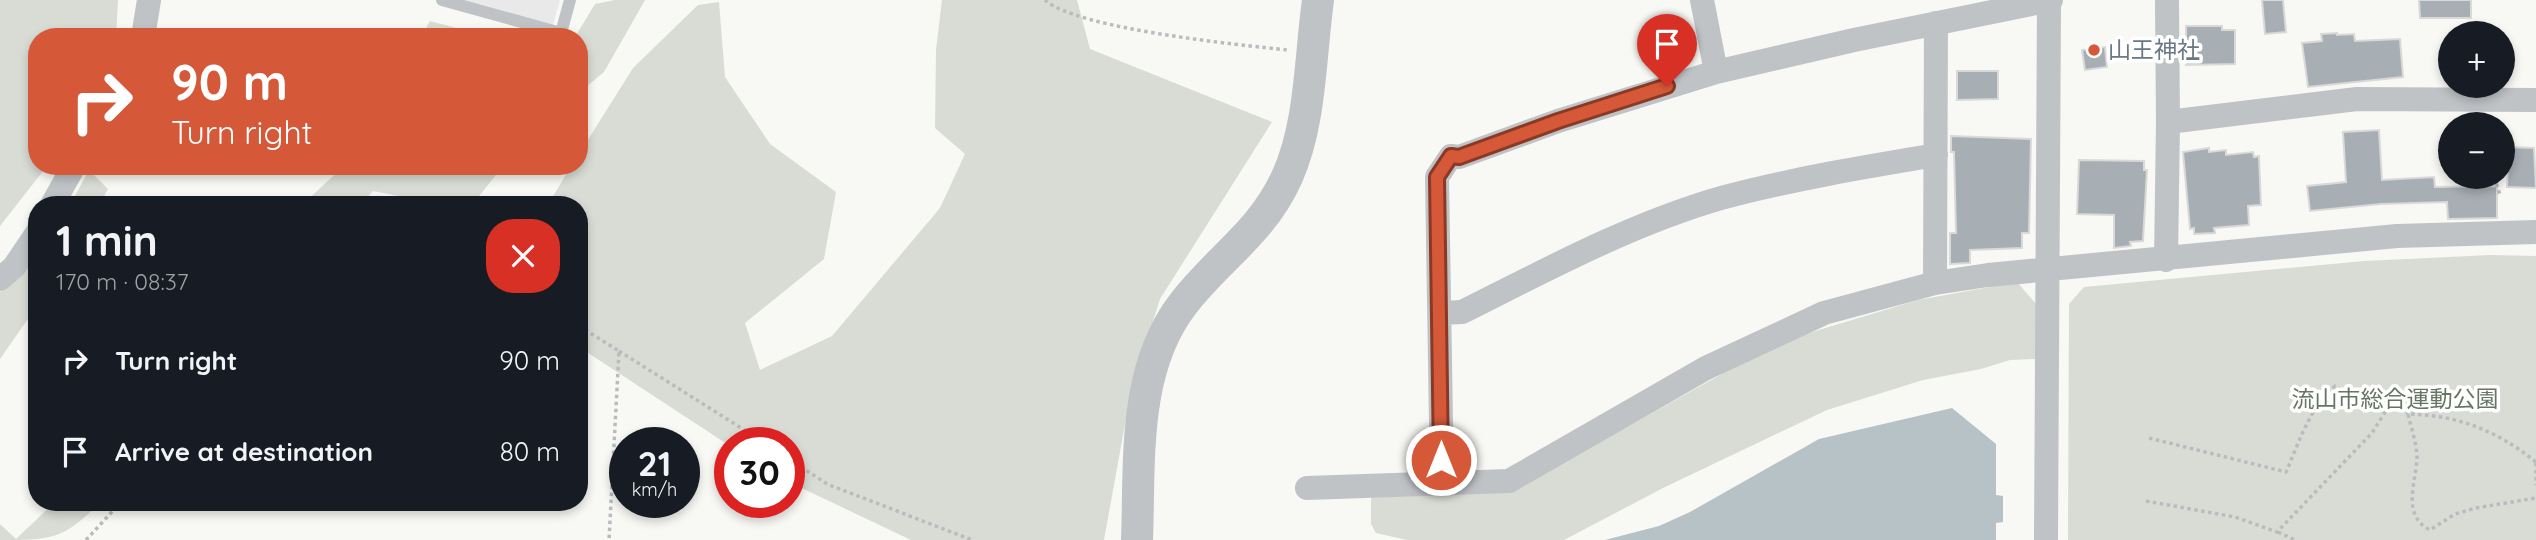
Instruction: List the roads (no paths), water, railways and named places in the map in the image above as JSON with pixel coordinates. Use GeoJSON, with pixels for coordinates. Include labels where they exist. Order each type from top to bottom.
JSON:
{"type":"FeatureCollection","features":[{"type":"Feature","properties":{"kind":"street"},"geometry":{"type":"LineString","coordinates":[[144,28],[149,0]]}},
{"type":"Feature","properties":{"kind":"street"},"geometry":{"type":"LineString","coordinates":[[1137,540],[1143,407],[1154,359],[1182,305],[1257,228],[1274,204],[1296,154],[1318,0]]}},
{"type":"Feature","properties":{"kind":"street"},"geometry":{"type":"LineString","coordinates":[[1702,0],[1716,72]]}},
{"type":"Feature","properties":{"kind":"street"},"geometry":{"type":"LineString","coordinates":[[1442,484],[1437,177],[1451,156],[1459,157],[1558,121],[1716,72],[2049,0],[2046,540]]}},
{"type":"Feature","properties":{"kind":"street"},"geometry":{"type":"LineString","coordinates":[[2166,260],[2167,0]]}},
{"type":"Feature","properties":{"kind":"street"},"geometry":{"type":"LineString","coordinates":[[1935,283],[1936,23]]}},
{"type":"Feature","properties":{"kind":"street"},"geometry":{"type":"LineString","coordinates":[[2168,122],[2357,99],[2536,100]]}},
{"type":"Feature","properties":{"kind":"street"},"geometry":{"type":"LineString","coordinates":[[1440,313],[1462,312],[1643,226],[1720,199],[1833,173],[1936,155]]}},
{"type":"Feature","properties":{"kind":"street"},"geometry":{"type":"LineString","coordinates":[[57,196],[69,175]]}},
{"type":"Feature","properties":{"kind":"street"},"geometry":{"type":"LineString","coordinates":[[1307,488],[1509,481],[1706,368],[1824,313],[1935,283],[1988,275],[2397,236],[2536,232]]}},
{"type":"Feature","properties":{"kind":"street"},"geometry":{"type":"LineString","coordinates":[[0,279],[14,267],[28,246]]}},
{"type":"Feature","properties":{"kind":"lane"},"geometry":{"type":"LineString","coordinates":[[442,0],[543,28]]}},
{"type":"Feature","properties":{"kind":"lane"},"geometry":{"type":"LineString","coordinates":[[562,28],[570,0]]}},
{"type":"Feature","properties":{"kind":"place","name":"山王神社"},"geometry":{"type":"Point","coordinates":[2094,50]}},
{"type":"Feature","properties":{"kind":"park label","name":"流山市総合運動公園"},"geometry":{"type":"Point","coordinates":[2395,399]}}]}
